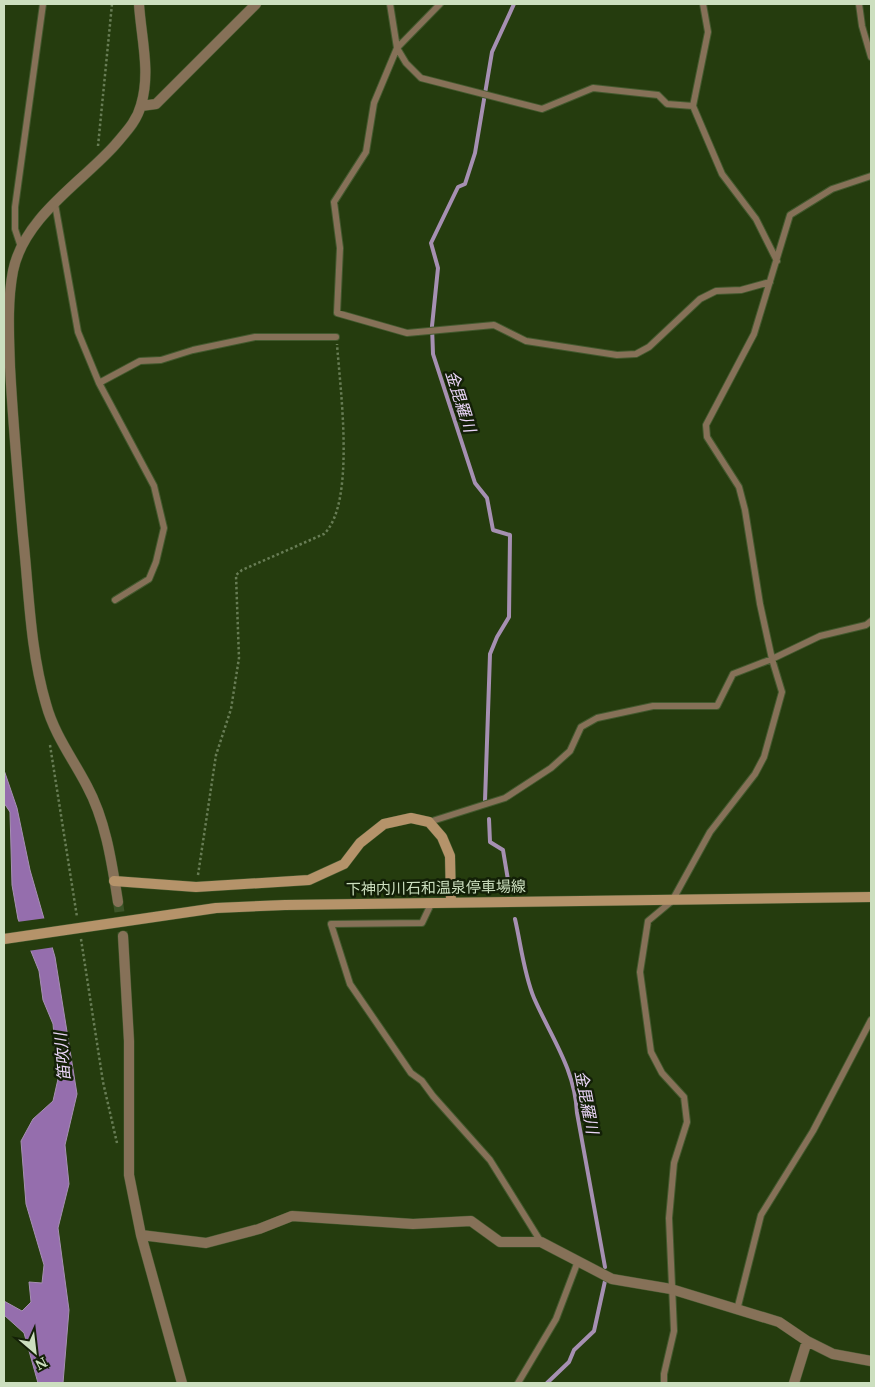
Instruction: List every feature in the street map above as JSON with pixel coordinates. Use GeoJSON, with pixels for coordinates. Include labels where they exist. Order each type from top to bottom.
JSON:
{"type":"FeatureCollection","features":[{"type":"Feature","properties":{"kind":"main road"},"geometry":{"type":"LineString","coordinates":[[114,881],[196,887],[309,880],[344,864],[360,843],[384,824],[411,818],[429,822],[442,837],[450,856],[451,902]]}},
{"type":"Feature","properties":{"kind":"main road","name":"下神内川石和温泉停車場線"},"geometry":{"type":"LineString","coordinates":[[4,939],[216,908],[432,902],[672,901],[871,897]]}},
{"type":"Feature","properties":{"kind":"street"},"geometry":{"type":"LineString","coordinates":[[118,902],[103,828],[96,806],[88,787],[57,734],[46,706],[36,658],[17,472],[9,334],[13,270],[21,247],[33,227],[91,170],[133,124],[141,106],[146,67],[139,4]]}},
{"type":"Feature","properties":{"kind":"street"},"geometry":{"type":"LineString","coordinates":[[141,106],[156,104],[256,4]]}},
{"type":"Feature","properties":{"kind":"street"},"geometry":{"type":"LineString","coordinates":[[123,936],[129,1041],[128,1175],[141,1235],[182,1383]]}},
{"type":"Feature","properties":{"kind":"street"},"geometry":{"type":"LineString","coordinates":[[141,1235],[206,1243],[259,1229],[292,1216],[413,1224],[471,1221],[500,1242],[541,1242],[612,1279],[671,1289],[779,1322],[807,1341],[833,1354],[871,1361]]}},
{"type":"Feature","properties":{"kind":"street"},"geometry":{"type":"LineString","coordinates":[[794,1383],[807,1341]]}},
{"type":"Feature","properties":{"kind":"lane"},"geometry":{"type":"LineString","coordinates":[[21,247],[15,229],[15,207],[43,4]]}},
{"type":"Feature","properties":{"kind":"lane"},"geometry":{"type":"LineString","coordinates":[[390,4],[397,48],[406,63],[421,78],[542,109],[593,88],[658,95],[667,104],[693,106]]}},
{"type":"Feature","properties":{"kind":"lane"},"geometry":{"type":"LineString","coordinates":[[440,4],[397,48],[374,103],[366,152],[334,202],[340,248],[337,313],[407,333],[494,325],[526,341],[617,354],[636,354],[649,347],[700,299],[716,291],[742,290],[770,282]]}},
{"type":"Feature","properties":{"kind":"lane"},"geometry":{"type":"LineString","coordinates":[[703,4],[708,32],[693,106],[722,174],[756,219],[777,260]]}},
{"type":"Feature","properties":{"kind":"lane"},"geometry":{"type":"LineString","coordinates":[[859,4],[862,26],[871,57]]}},
{"type":"Feature","properties":{"kind":"lane"},"geometry":{"type":"LineString","coordinates":[[664,1383],[664,1374],[674,1331],[669,1218],[674,1163],[687,1122],[684,1096],[662,1073],[651,1052],[640,972],[648,921],[672,901],[710,832],[755,774],[764,758],[782,692],[772,659],[739,487],[707,437],[706,425],[754,334],[790,215],[832,189],[871,176]]}},
{"type":"Feature","properties":{"kind":"lane"},"geometry":{"type":"LineString","coordinates":[[55,204],[78,332],[99,383],[154,486],[164,528],[156,562],[149,579],[114,600]]}},
{"type":"Feature","properties":{"kind":"lane"},"geometry":{"type":"LineString","coordinates":[[99,383],[140,362],[161,360],[193,350],[255,336],[336,337]]}},
{"type":"Feature","properties":{"kind":"lane"},"geometry":{"type":"LineString","coordinates":[[429,822],[505,798],[551,768],[570,750],[581,727],[597,718],[653,706],[716,706],[733,674],[772,659],[820,636],[866,625],[871,621]]}},
{"type":"Feature","properties":{"kind":"lane"},"geometry":{"type":"LineString","coordinates":[[432,902],[422,923],[331,924],[350,984],[412,1073],[422,1081],[490,1160],[541,1242]]}},
{"type":"Feature","properties":{"kind":"lane"},"geometry":{"type":"LineString","coordinates":[[737,1310],[761,1215],[813,1131],[871,1020]]}},
{"type":"Feature","properties":{"kind":"lane"},"geometry":{"type":"LineString","coordinates":[[518,1383],[556,1319],[578,1261]]}},
{"type":"Feature","properties":{"kind":"path"},"geometry":{"type":"LineString","coordinates":[[98,152],[112,4]]}},
{"type":"Feature","properties":{"kind":"path"},"geometry":{"type":"LineString","coordinates":[[196,887],[216,755],[231,708],[239,658],[240,639],[236,575],[242,570],[324,534],[332,526],[343,479],[344,452],[336,337]]}},
{"type":"Feature","properties":{"kind":"path"},"geometry":{"type":"LineString","coordinates":[[50,744],[77,916]]}},
{"type":"Feature","properties":{"kind":"path"},"geometry":{"type":"LineString","coordinates":[[81,937],[103,1082],[119,1149]]}},
{"type":"Feature","properties":{"kind":"water","name":"笛吹川"},"geometry":{"type":"Polygon","coordinates":[[[4,770],[17,808],[30,870],[55,957],[77,1094],[65,1145],[69,1184],[58,1228],[69,1310],[63,1383],[38,1383],[24,1333],[4,1315],[4,1301],[22,1311],[31,1302],[29,1282],[42,1283],[44,1265],[26,1204],[21,1141],[33,1119],[53,1101],[58,1079],[53,1024],[43,1000],[39,971],[18,919],[12,885],[10,812],[4,803],[4,770]]]}},
{"type":"Feature","properties":{"kind":"pier"},"geometry":{"type":"Polygon","coordinates":[[[47,918],[55,947],[28,951],[17,922],[47,918]]]}},
{"type":"Feature","properties":{"kind":"waterway","name":"金毘羅川"},"geometry":{"type":"LineString","coordinates":[[485,801],[490,654],[497,637],[509,617],[510,535],[493,530],[487,498],[475,483],[433,354],[432,326],[438,268],[431,243],[458,187],[465,184],[475,153],[492,52],[514,4]]}},
{"type":"Feature","properties":{"kind":"waterway","name":"金毘羅川"},"geometry":{"type":"LineString","coordinates":[[489,819],[490,842],[503,850],[508,880]]}},
{"type":"Feature","properties":{"kind":"waterway","name":"金毘羅川"},"geometry":{"type":"LineString","coordinates":[[515,919],[525,969],[534,998],[561,1054],[572,1082],[605,1267]]}},
{"type":"Feature","properties":{"kind":"waterway","name":"金毘羅川"},"geometry":{"type":"LineString","coordinates":[[547,1383],[569,1362],[574,1350],[594,1331],[605,1281]]}},
{"type":"Feature","properties":{"kind":"tunnel"},"geometry":{"type":"LineString","coordinates":[[118,902],[123,936]]}}]}
